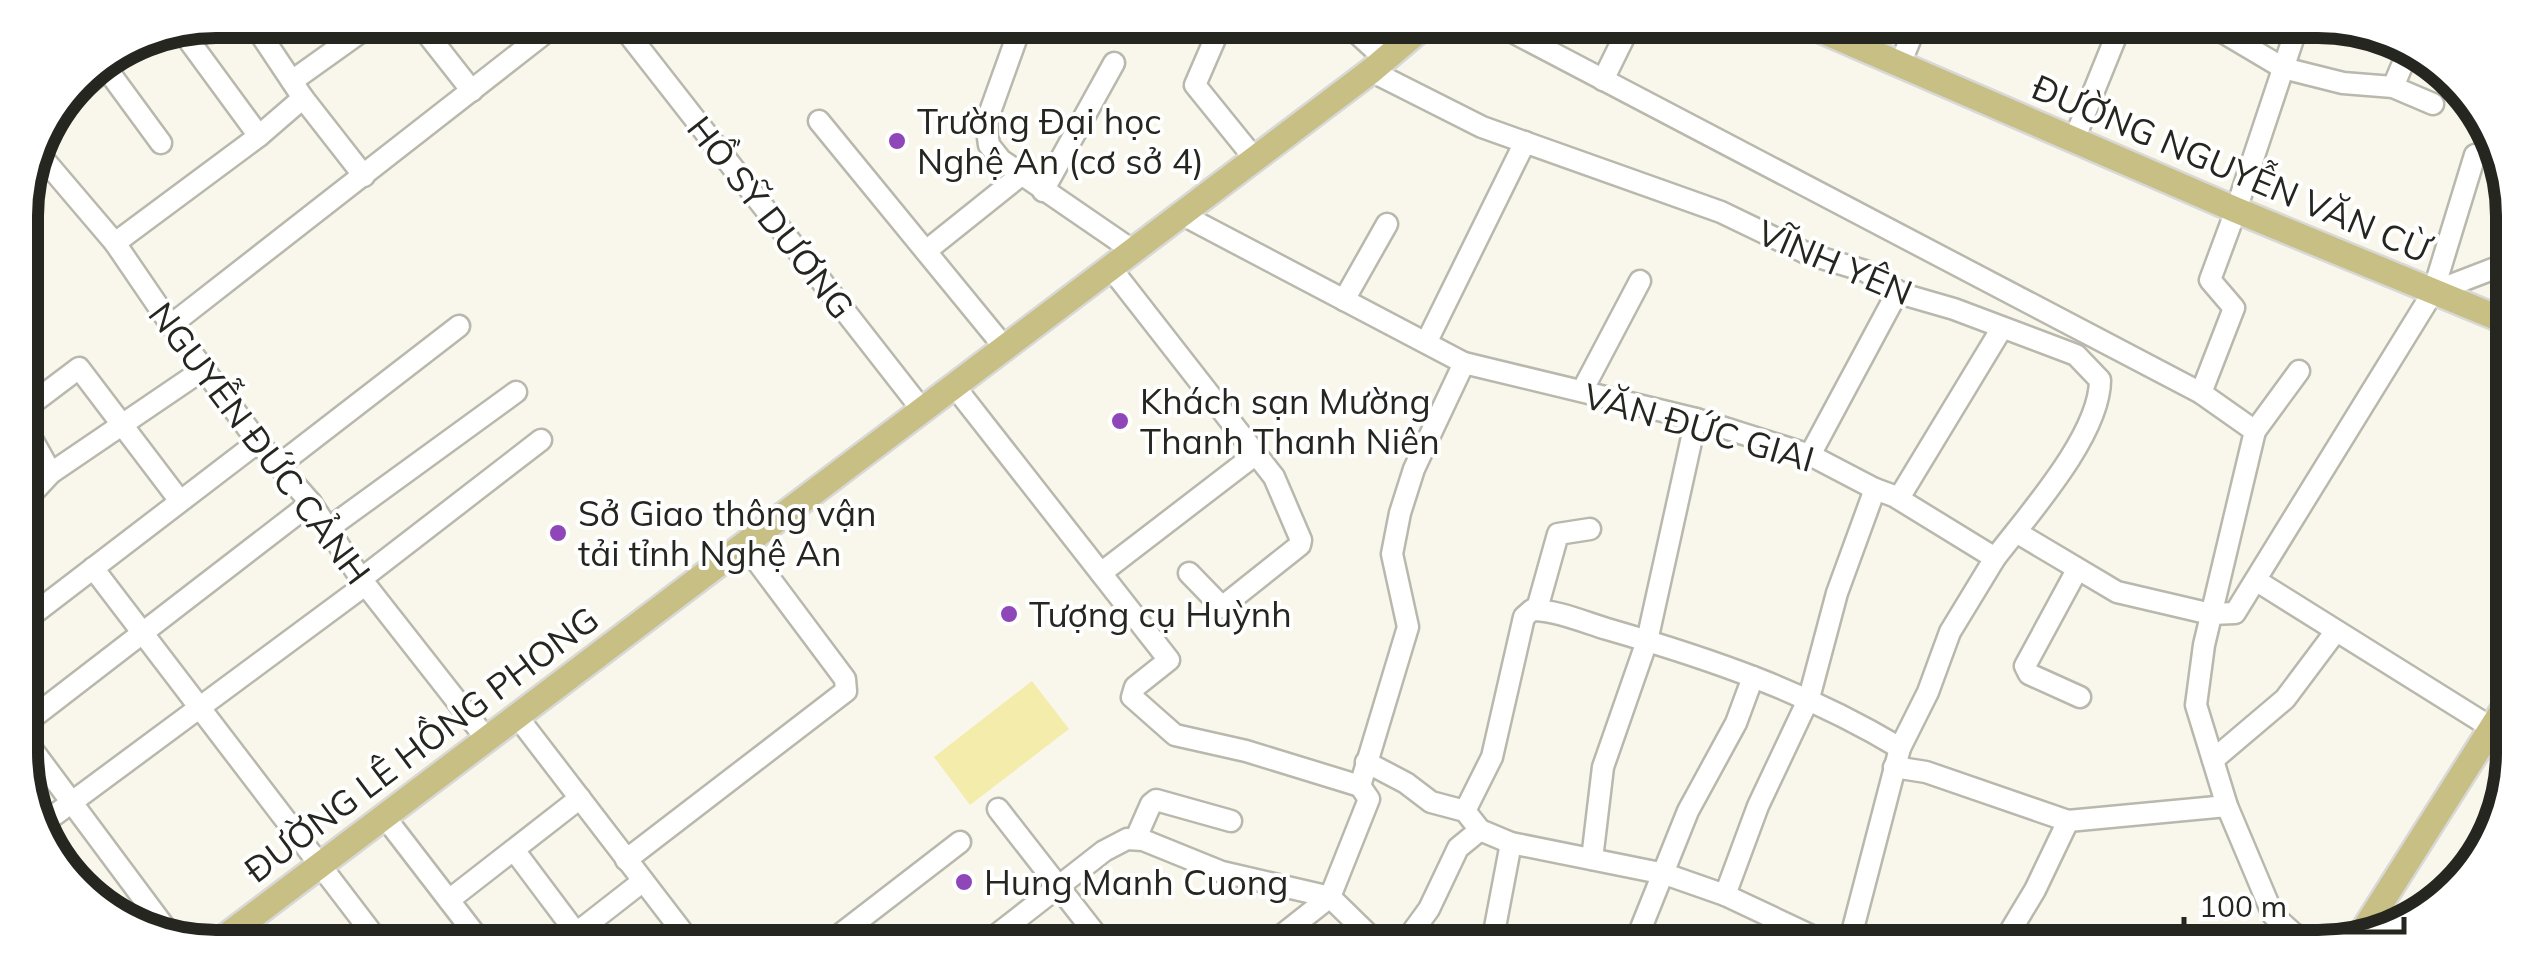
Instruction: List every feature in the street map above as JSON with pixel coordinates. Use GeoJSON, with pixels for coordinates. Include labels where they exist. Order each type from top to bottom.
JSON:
{"type":"FeatureCollection","features":[{"type":"Feature","properties":{"kind":"main road","name":"ĐƯỜNG LÊ HỒNG PHONG"},"geometry":{"type":"LineString","coordinates":[[234,930],[924,411],[1410,38]]}},
{"type":"Feature","properties":{"kind":"main road","name":"ĐƯỜNG NGUYỄN VĂN CỪ"},"geometry":{"type":"LineString","coordinates":[[1839,38],[2496,317]]}},
{"type":"Feature","properties":{"kind":"main road"},"geometry":{"type":"LineString","coordinates":[[2369,922],[2496,720]]}},
{"type":"Feature","properties":{"kind":"street"},"geometry":{"type":"LineString","coordinates":[[263,38],[364,176]]}},
{"type":"Feature","properties":{"kind":"street"},"geometry":{"type":"LineString","coordinates":[[116,242],[259,136],[298,89],[356,38]]}},
{"type":"Feature","properties":{"kind":"street"},"geometry":{"type":"LineString","coordinates":[[431,38],[472,91]]}},
{"type":"Feature","properties":{"kind":"street"},"geometry":{"type":"LineString","coordinates":[[171,325],[540,38]]}},
{"type":"Feature","properties":{"kind":"street","name":"HỒ SỸ DƯƠNG"},"geometry":{"type":"LineString","coordinates":[[633,38],[924,411]]}},
{"type":"Feature","properties":{"kind":"street"},"geometry":{"type":"LineString","coordinates":[[1017,38],[986,128],[991,150],[1043,191],[1132,250]]}},
{"type":"Feature","properties":{"kind":"street"},"geometry":{"type":"LineString","coordinates":[[1215,38],[1195,85],[1254,158]]}},
{"type":"Feature","properties":{"kind":"street","name":"VĨNH YÊN"},"geometry":{"type":"LineString","coordinates":[[1358,38],[1378,65],[1482,127],[1721,212],[1808,254],[1865,271],[1898,291],[2076,355],[2100,380],[2100,397],[2064,468],[1995,558]]}},
{"type":"Feature","properties":{"kind":"street"},"geometry":{"type":"LineString","coordinates":[[1524,38],[2201,393],[2255,431]]}},
{"type":"Feature","properties":{"kind":"street"},"geometry":{"type":"LineString","coordinates":[[1603,80],[1624,38]]}},
{"type":"Feature","properties":{"kind":"street"},"geometry":{"type":"LineString","coordinates":[[1900,64],[1911,38]]}},
{"type":"Feature","properties":{"kind":"street"},"geometry":{"type":"LineString","coordinates":[[2074,140],[2116,38]]}},
{"type":"Feature","properties":{"kind":"street"},"geometry":{"type":"LineString","coordinates":[[2232,38],[2283,68],[2344,83],[2392,86],[2433,104]]}},
{"type":"Feature","properties":{"kind":"street"},"geometry":{"type":"LineString","coordinates":[[2201,393],[2234,308],[2210,280],[2293,38]]}},
{"type":"Feature","properties":{"kind":"street"},"geometry":{"type":"LineString","coordinates":[[189,40],[259,136]]}},
{"type":"Feature","properties":{"kind":"street"},"geometry":{"type":"LineString","coordinates":[[2392,86],[2404,60]]}},
{"type":"Feature","properties":{"kind":"street"},"geometry":{"type":"LineString","coordinates":[[1043,191],[1114,63]]}},
{"type":"Feature","properties":{"kind":"street"},"geometry":{"type":"LineString","coordinates":[[110,73],[161,143]]}},
{"type":"Feature","properties":{"kind":"street"},"geometry":{"type":"LineString","coordinates":[[819,121],[1005,348]]}},
{"type":"Feature","properties":{"kind":"street"},"geometry":{"type":"LineString","coordinates":[[1427,342],[1525,142]]}},
{"type":"Feature","properties":{"kind":"street"},"geometry":{"type":"LineString","coordinates":[[2016,532],[2117,592],[2211,614],[2235,613],[2433,292],[2475,155]]}},
{"type":"Feature","properties":{"kind":"street","name":"NGUYỄN ĐỨC CẢNH"},"geometry":{"type":"LineString","coordinates":[[46,162],[116,242],[171,325],[258,442],[312,503],[363,582],[486,737]]}},
{"type":"Feature","properties":{"kind":"street"},"geometry":{"type":"LineString","coordinates":[[926,251],[1021,175]]}},
{"type":"Feature","properties":{"kind":"street","name":"VĂN ĐỨC GIAI"},"geometry":{"type":"LineString","coordinates":[[1181,214],[1464,363],[1696,419],[1810,455],[1898,498],[1995,558]]}},
{"type":"Feature","properties":{"kind":"street"},"geometry":{"type":"LineString","coordinates":[[1344,300],[1387,224]]}},
{"type":"Feature","properties":{"kind":"street"},"geometry":{"type":"LineString","coordinates":[[1110,267],[1256,454],[1283,494],[1301,540],[1300,545],[1222,608],[1189,572]]}},
{"type":"Feature","properties":{"kind":"street"},"geometry":{"type":"LineString","coordinates":[[2433,292],[2496,268]]}},
{"type":"Feature","properties":{"kind":"street"},"geometry":{"type":"LineString","coordinates":[[1582,392],[1640,281]]}},
{"type":"Feature","properties":{"kind":"street"},"geometry":{"type":"LineString","coordinates":[[1810,455],[1898,291]]}},
{"type":"Feature","properties":{"kind":"street"},"geometry":{"type":"LineString","coordinates":[[279,465],[458,326]]}},
{"type":"Feature","properties":{"kind":"street"},"geometry":{"type":"LineString","coordinates":[[1898,498],[2002,328]]}},
{"type":"Feature","properties":{"kind":"street"},"geometry":{"type":"LineString","coordinates":[[1360,786],[1408,627],[1392,554],[1400,513],[1414,469],[1464,363]]}},
{"type":"Feature","properties":{"kind":"street"},"geometry":{"type":"LineString","coordinates":[[38,399],[79,368],[180,501]]}},
{"type":"Feature","properties":{"kind":"street"},"geometry":{"type":"LineString","coordinates":[[38,487],[51,473],[204,369]]}},
{"type":"Feature","properties":{"kind":"street"},"geometry":{"type":"LineString","coordinates":[[2292,929],[2272,915],[2227,806],[2196,705],[2211,614],[2255,431],[2299,371]]}},
{"type":"Feature","properties":{"kind":"street"},"geometry":{"type":"LineString","coordinates":[[955,387],[1168,660],[1135,688],[1132,697],[1175,735],[1246,751],[1360,786],[1369,799],[1330,897],[1289,929]]}},
{"type":"Feature","properties":{"kind":"street"},"geometry":{"type":"LineString","coordinates":[[329,528],[516,392]]}},
{"type":"Feature","properties":{"kind":"street"},"geometry":{"type":"LineString","coordinates":[[1592,859],[1602,767],[1646,640],[1696,419]]}},
{"type":"Feature","properties":{"kind":"street"},"geometry":{"type":"LineString","coordinates":[[51,818],[200,708],[541,440]]}},
{"type":"Feature","properties":{"kind":"street"},"geometry":{"type":"LineString","coordinates":[[38,610],[258,442]]}},
{"type":"Feature","properties":{"kind":"street"},"geometry":{"type":"LineString","coordinates":[[38,450],[51,473]]}},
{"type":"Feature","properties":{"kind":"street"},"geometry":{"type":"LineString","coordinates":[[1100,573],[1256,454]]}},
{"type":"Feature","properties":{"kind":"street"},"geometry":{"type":"LineString","coordinates":[[1725,895],[1758,806],[1809,698],[1837,593],[1874,489]]}},
{"type":"Feature","properties":{"kind":"street"},"geometry":{"type":"LineString","coordinates":[[38,714],[312,503]]}},
{"type":"Feature","properties":{"kind":"street"},"geometry":{"type":"LineString","coordinates":[[1465,811],[1492,757],[1524,617],[1538,609],[1558,534],[1590,529]]}},
{"type":"Feature","properties":{"kind":"street"},"geometry":{"type":"LineString","coordinates":[[626,860],[846,691],[845,680],[744,544]]}},
{"type":"Feature","properties":{"kind":"street"},"geometry":{"type":"LineString","coordinates":[[1853,929],[1897,757],[1928,692],[1950,632],[1995,558]]}},
{"type":"Feature","properties":{"kind":"street"},"geometry":{"type":"LineString","coordinates":[[93,568],[370,930]]}},
{"type":"Feature","properties":{"kind":"street"},"geometry":{"type":"LineString","coordinates":[[2076,570],[2025,666],[2029,674],[2080,697]]}},
{"type":"Feature","properties":{"kind":"street"},"geometry":{"type":"LineString","coordinates":[[2257,581],[2336,631],[2496,716]]}},
{"type":"Feature","properties":{"kind":"street"},"geometry":{"type":"LineString","coordinates":[[1538,609],[1646,640],[1809,698],[1926,772],[2068,821],[2227,806]]}},
{"type":"Feature","properties":{"kind":"street"},"geometry":{"type":"LineString","coordinates":[[2213,760],[2284,699],[2336,631]]}},
{"type":"Feature","properties":{"kind":"street"},"geometry":{"type":"LineString","coordinates":[[1641,929],[1688,812],[1736,723],[1753,676]]}},
{"type":"Feature","properties":{"kind":"street"},"geometry":{"type":"LineString","coordinates":[[516,715],[681,930]]}},
{"type":"Feature","properties":{"kind":"street"},"geometry":{"type":"LineString","coordinates":[[38,755],[161,920]]}},
{"type":"Feature","properties":{"kind":"street"},"geometry":{"type":"LineString","coordinates":[[1366,762],[1406,783],[1431,802],[1465,811],[1480,830],[1510,843],[1665,874],[1803,929]]}},
{"type":"Feature","properties":{"kind":"street"},"geometry":{"type":"LineString","coordinates":[[448,900],[580,798]]}},
{"type":"Feature","properties":{"kind":"street"},"geometry":{"type":"LineString","coordinates":[[1136,838],[1156,800],[1230,821]]}},
{"type":"Feature","properties":{"kind":"street"},"geometry":{"type":"LineString","coordinates":[[998,809],[1092,930]]}},
{"type":"Feature","properties":{"kind":"street"},"geometry":{"type":"LineString","coordinates":[[384,816],[472,930]]}},
{"type":"Feature","properties":{"kind":"street"},"geometry":{"type":"LineString","coordinates":[[2012,929],[2068,821]]}},
{"type":"Feature","properties":{"kind":"street"},"geometry":{"type":"LineString","coordinates":[[1414,929],[1429,909],[1458,848],[1480,830]]}},
{"type":"Feature","properties":{"kind":"street"},"geometry":{"type":"LineString","coordinates":[[1003,930],[1104,851],[1118,842],[1136,838],[1222,872],[1330,897],[1363,929]]}},
{"type":"Feature","properties":{"kind":"street"},"geometry":{"type":"LineString","coordinates":[[846,930],[960,842]]}},
{"type":"Feature","properties":{"kind":"street"},"geometry":{"type":"LineString","coordinates":[[1494,929],[1510,843]]}},
{"type":"Feature","properties":{"kind":"street"},"geometry":{"type":"LineString","coordinates":[[514,850],[570,930]]}},
{"type":"Feature","properties":{"kind":"street"},"geometry":{"type":"LineString","coordinates":[[584,930],[643,881]]}},
{"type":"Feature","properties":{"kind":"shaded area"},"geometry":{"type":"Polygon","coordinates":[[[1032,681],[1069,729],[970,805],[934,757],[1032,681]]]}},
{"type":"Feature","properties":{"kind":"place","name":"Trường Đại học Nghệ An (cơ sở 4)"},"geometry":{"type":"Point","coordinates":[897,141]}},
{"type":"Feature","properties":{"kind":"place","name":"Khách sạn Mường Thanh Thanh Niên"},"geometry":{"type":"Point","coordinates":[1120,421]}},
{"type":"Feature","properties":{"kind":"place","name":"Sở Giao thông vận tải tỉnh Nghệ An"},"geometry":{"type":"Point","coordinates":[558,533]}},
{"type":"Feature","properties":{"kind":"place","name":"Tượng cụ Huỳnh"},"geometry":{"type":"Point","coordinates":[1009,614]}},
{"type":"Feature","properties":{"kind":"place","name":"Hung Manh Cuong"},"geometry":{"type":"Point","coordinates":[964,882]}}]}
